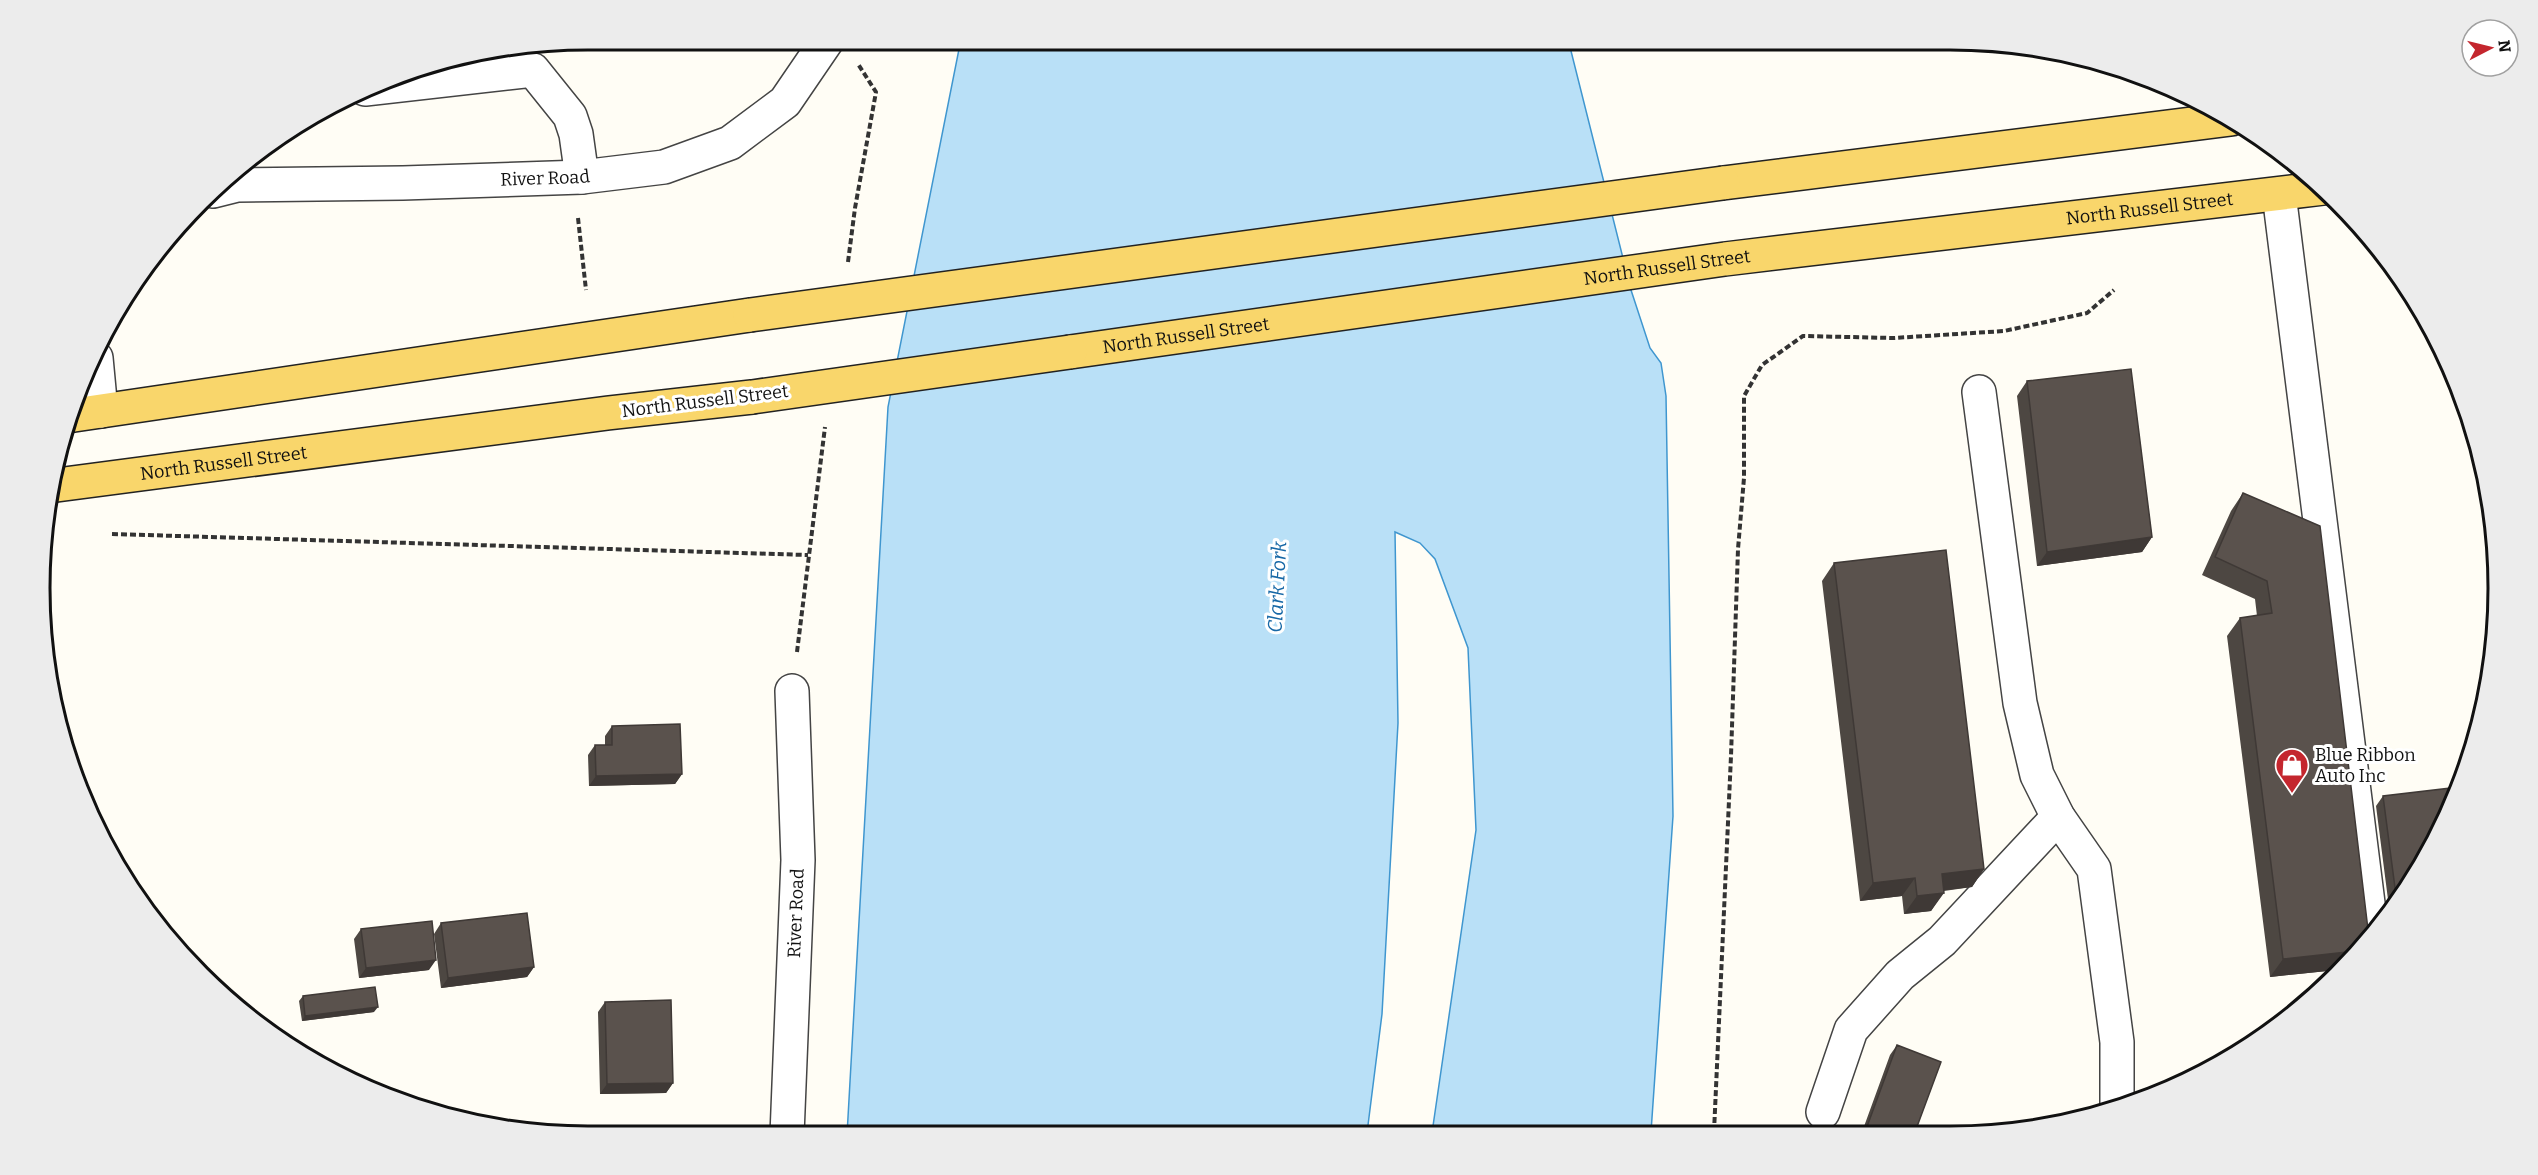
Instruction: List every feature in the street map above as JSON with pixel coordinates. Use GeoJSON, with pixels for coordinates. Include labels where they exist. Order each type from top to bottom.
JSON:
{"type":"FeatureCollection","features":[{"type":"Feature","properties":{"kind":"main road"},"geometry":{"type":"LineString","coordinates":[[88,413],[750,315],[1723,183],[2218,121]]}},
{"type":"Feature","properties":{"kind":"main road","name":"North Russell Street"},"geometry":{"type":"LineString","coordinates":[[60,485],[596,414],[752,397],[1725,259],[2312,190]]}},
{"type":"Feature","properties":{"kind":"street","name":"River Road"},"geometry":{"type":"LineString","coordinates":[[229,187],[237,185],[404,183],[582,177],[664,167],[730,143],[785,102],[820,50]]}},
{"type":"Feature","properties":{"kind":"street"},"geometry":{"type":"LineString","coordinates":[[394,86],[533,70],[570,116],[576,134],[582,177]]}},
{"type":"Feature","properties":{"kind":"street"},"geometry":{"type":"LineString","coordinates":[[2279,194],[2370,923]]}},
{"type":"Feature","properties":{"kind":"street"},"geometry":{"type":"LineString","coordinates":[[88,413],[94,374]]}},
{"type":"Feature","properties":{"kind":"street"},"geometry":{"type":"LineString","coordinates":[[1979,392],[2020,703],[2037,775],[2058,817],[2094,868],[2117,1042],[2117,1099]]}},
{"type":"Feature","properties":{"kind":"street","name":"River Road"},"geometry":{"type":"LineString","coordinates":[[787,1126],[798,860],[792,691]]}},
{"type":"Feature","properties":{"kind":"street"},"geometry":{"type":"LineString","coordinates":[[1823,1112],[1851,1030],[1900,975],[1942,941],[2058,817]]}},
{"type":"Feature","properties":{"kind":"path"},"geometry":{"type":"LineString","coordinates":[[578,217],[586,290]]}},
{"type":"Feature","properties":{"kind":"path"},"geometry":{"type":"LineString","coordinates":[[1713,1126],[1731,756],[1738,549],[1744,478],[1744,396],[1761,365],[1803,336],[1894,338],[2004,331],[2087,313],[2114,290]]}},
{"type":"Feature","properties":{"kind":"path"},"geometry":{"type":"LineString","coordinates":[[111,534],[808,555]]}},
{"type":"Feature","properties":{"kind":"water","name":"Clark Fork"},"geometry":{"type":"Polygon","coordinates":[[[959,50],[1571,50],[1631,290],[1650,348],[1661,363],[1666,396],[1673,816],[1651,1126],[1433,1126],[1476,830],[1468,648],[1435,559],[1420,543],[1395,532],[1398,723],[1382,1014],[1368,1126],[848,1126],[888,407],[959,50]]]}},
{"type":"Feature","properties":{"kind":"building"},"geometry":{"type":"Polygon","coordinates":[[[2131,369],[2152,537],[2047,552],[2027,381],[2131,369]]]}},
{"type":"Feature","properties":{"kind":"building","name":"Blue Ribbon Auto Inc"},"geometry":{"type":"Polygon","coordinates":[[[2243,493],[2320,526],[2368,926],[2346,952],[2283,959],[2240,618],[2272,613],[2267,581],[2215,557],[2243,493]]]}},
{"type":"Feature","properties":{"kind":"building"},"geometry":{"type":"Polygon","coordinates":[[[1946,550],[1984,869],[1942,874],[1944,893],[1917,896],[1915,878],[1873,883],[1834,563],[1946,550]]]}},
{"type":"Feature","properties":{"kind":"building"},"geometry":{"type":"Polygon","coordinates":[[[680,724],[682,774],[596,776],[595,745],[612,745],[612,726],[680,724]]]}},
{"type":"Feature","properties":{"kind":"building"},"geometry":{"type":"Polygon","coordinates":[[[2450,788],[2433,825],[2395,890],[2383,796],[2450,788]]]}},
{"type":"Feature","properties":{"kind":"building"},"geometry":{"type":"Polygon","coordinates":[[[527,913],[534,967],[448,978],[441,923],[527,913]]]}},
{"type":"Feature","properties":{"kind":"building"},"geometry":{"type":"Polygon","coordinates":[[[432,921],[436,960],[366,968],[361,929],[432,921]]]}},
{"type":"Feature","properties":{"kind":"building"},"geometry":{"type":"Polygon","coordinates":[[[375,987],[378,1007],[305,1016],[303,996],[375,987]]]}},
{"type":"Feature","properties":{"kind":"building"},"geometry":{"type":"Polygon","coordinates":[[[671,1000],[673,1083],[607,1084],[605,1002],[671,1000]]]}},
{"type":"Feature","properties":{"kind":"building"},"geometry":{"type":"Polygon","coordinates":[[[1897,1045],[1941,1062],[1917,1126],[1867,1126],[1897,1045]]]}},
{"type":"Feature","properties":{"kind":"place","name":"Blue Ribbon Auto Inc"},"geometry":{"type":"Point","coordinates":[2292,794]}}]}
